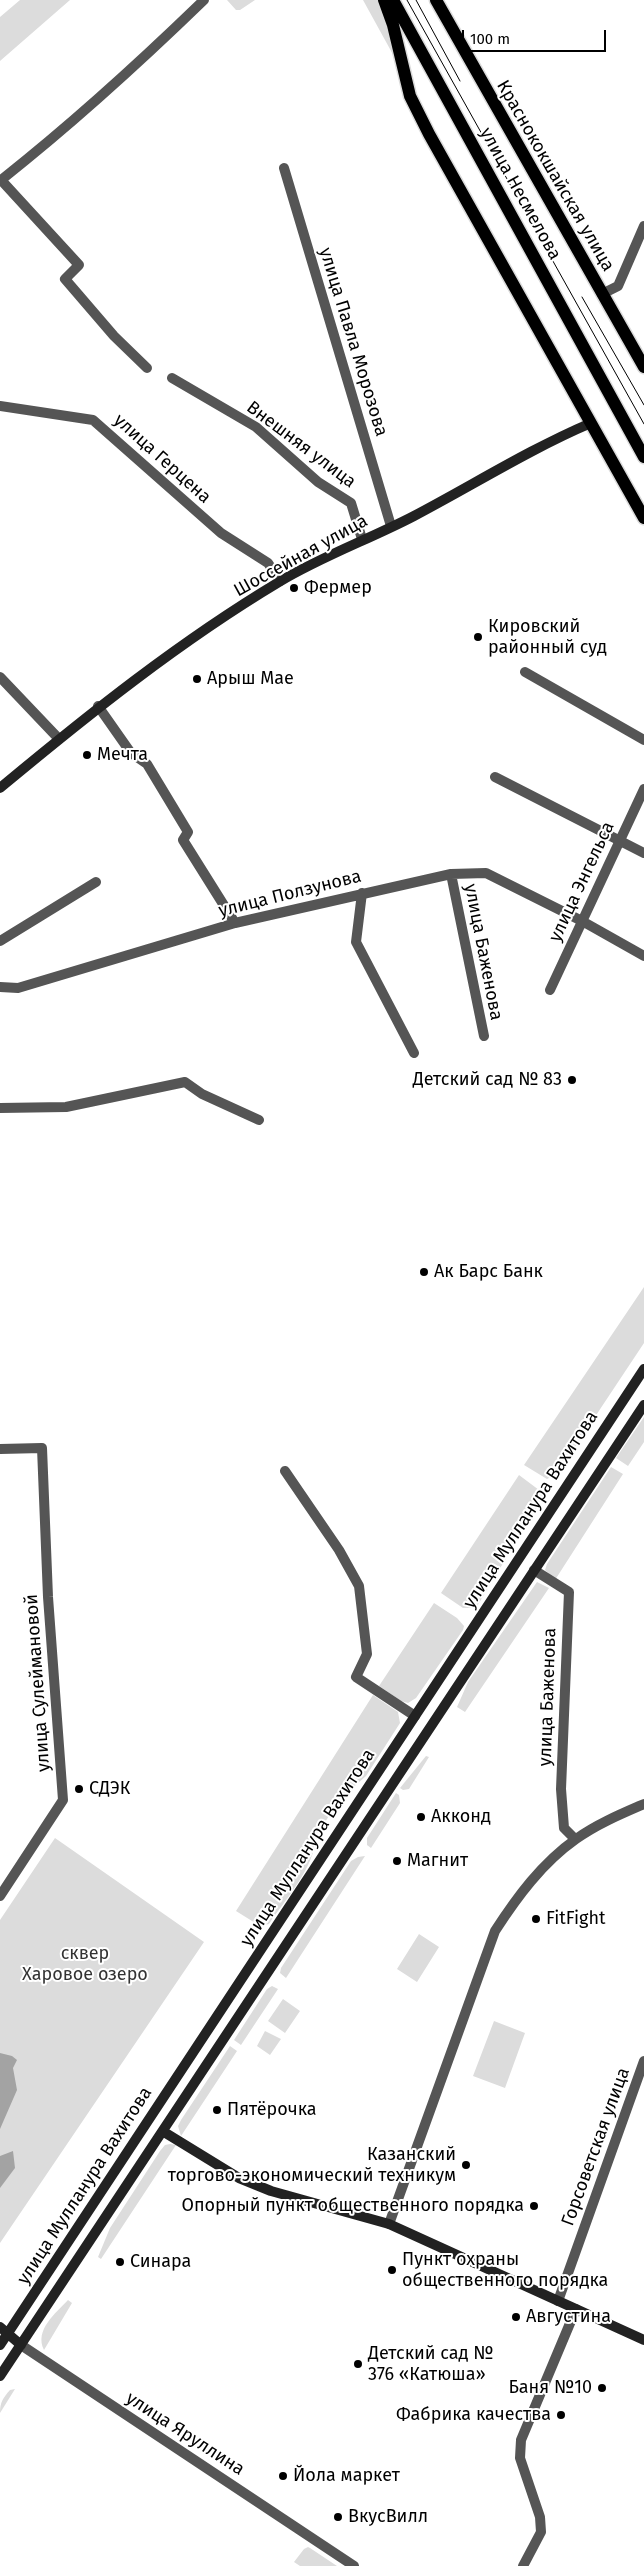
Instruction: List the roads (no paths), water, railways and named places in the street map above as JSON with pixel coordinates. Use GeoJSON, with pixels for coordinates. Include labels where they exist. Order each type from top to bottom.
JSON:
{"type":"FeatureCollection","features":[{"type":"Feature","properties":{"kind":"main road"},"geometry":{"type":"LineString","coordinates":[[384,0],[410,96],[425,126],[644,518]]}},
{"type":"Feature","properties":{"kind":"main road","name":"улица Несмелова"},"geometry":{"type":"LineString","coordinates":[[393,0],[644,457]]}},
{"type":"Feature","properties":{"kind":"main road","name":"Краснококшайская улица"},"geometry":{"type":"LineString","coordinates":[[436,0],[644,367]]}},
{"type":"Feature","properties":{"kind":"main road","name":"Шоссейная улица"},"geometry":{"type":"LineString","coordinates":[[0,788],[98,706],[194,637],[280,581],[591,423]]}},
{"type":"Feature","properties":{"kind":"main road","name":"улица Мулланура Вахитова"},"geometry":{"type":"LineString","coordinates":[[0,2345],[4,2330],[415,1716],[644,1369]]}},
{"type":"Feature","properties":{"kind":"main road","name":"улица Мулланура Вахитова"},"geometry":{"type":"LineString","coordinates":[[0,2376],[164,2132],[644,1405]]}},
{"type":"Feature","properties":{"kind":"main road"},"geometry":{"type":"LineString","coordinates":[[164,2132],[239,2178],[271,2191],[389,2224],[644,2340]]}},
{"type":"Feature","properties":{"kind":"main road","name":"улица Яруллина"},"geometry":{"type":"LineString","coordinates":[[4,2330],[21,2345]]}},
{"type":"Feature","properties":{"kind":"street"},"geometry":{"type":"LineString","coordinates":[[147,368],[114,336],[65,279],[79,266],[1,180],[72,124],[204,0]]}},
{"type":"Feature","properties":{"kind":"street","name":"улица Павла Морозова"},"geometry":{"type":"LineString","coordinates":[[284,168],[391,526]]}},
{"type":"Feature","properties":{"kind":"street"},"geometry":{"type":"LineString","coordinates":[[602,294],[618,286],[644,226]]}},
{"type":"Feature","properties":{"kind":"street","name":"Внешняя улица"},"geometry":{"type":"LineString","coordinates":[[172,378],[256,427],[318,482],[351,503],[362,539]]}},
{"type":"Feature","properties":{"kind":"street","name":"улица Герцена"},"geometry":{"type":"LineString","coordinates":[[0,406],[94,420],[220,533],[268,563],[280,581]]}},
{"type":"Feature","properties":{"kind":"street"},"geometry":{"type":"LineString","coordinates":[[525,672],[644,740]]}},
{"type":"Feature","properties":{"kind":"street"},"geometry":{"type":"LineString","coordinates":[[0,677],[59,739]]}},
{"type":"Feature","properties":{"kind":"street"},"geometry":{"type":"LineString","coordinates":[[98,706],[131,752],[147,764],[188,832],[183,840],[235,922]]}},
{"type":"Feature","properties":{"kind":"street"},"geometry":{"type":"LineString","coordinates":[[495,777],[644,853]]}},
{"type":"Feature","properties":{"kind":"street","name":"улица Энгельса"},"geometry":{"type":"LineString","coordinates":[[550,990],[644,789]]}},
{"type":"Feature","properties":{"kind":"street","name":"улица Ползунова"},"geometry":{"type":"LineString","coordinates":[[0,987],[18,988],[235,922],[451,874],[486,873],[582,921],[644,956]]}},
{"type":"Feature","properties":{"kind":"street","name":"улица Баженова"},"geometry":{"type":"LineString","coordinates":[[451,874],[484,1036]]}},
{"type":"Feature","properties":{"kind":"street"},"geometry":{"type":"LineString","coordinates":[[0,941],[96,882]]}},
{"type":"Feature","properties":{"kind":"street"},"geometry":{"type":"LineString","coordinates":[[362,893],[356,942],[414,1053]]}},
{"type":"Feature","properties":{"kind":"street"},"geometry":{"type":"LineString","coordinates":[[0,1108],[66,1107],[185,1082],[202,1094],[259,1120]]}},
{"type":"Feature","properties":{"kind":"street","name":"улица Сулеймановой"},"geometry":{"type":"LineString","coordinates":[[0,1449],[42,1448],[48,1597],[64,1800],[0,1896]]}},
{"type":"Feature","properties":{"kind":"street"},"geometry":{"type":"LineString","coordinates":[[285,1471],[339,1550],[359,1586],[367,1654],[362,1668],[356,1677],[415,1716]]}},
{"type":"Feature","properties":{"kind":"street","name":"улица Баженова"},"geometry":{"type":"LineString","coordinates":[[534,1570],[569,1592],[561,1789],[564,1828],[575,1839]]}},
{"type":"Feature","properties":{"kind":"street"},"geometry":{"type":"LineString","coordinates":[[389,2224],[495,1931],[522,1890],[575,1839],[607,1820],[644,1804]]}},
{"type":"Feature","properties":{"kind":"street","name":"Горсоветская улица"},"geometry":{"type":"LineString","coordinates":[[558,2301],[644,2061]]}},
{"type":"Feature","properties":{"kind":"street"},"geometry":{"type":"LineString","coordinates":[[523,2566],[541,2532],[540,2517],[520,2458],[521,2440],[576,2309]]}},
{"type":"Feature","properties":{"kind":"street","name":"улица Яруллина"},"geometry":{"type":"LineString","coordinates":[[21,2345],[354,2566]]}},
{"type":"Feature","properties":{"kind":"tram line"},"geometry":{"type":"LineString","coordinates":[[407,0],[644,424]]}},
{"type":"Feature","properties":{"kind":"tram line"},"geometry":{"type":"LineString","coordinates":[[416,0],[460,81]]}},
{"type":"Feature","properties":{"kind":"tram line"},"geometry":{"type":"LineString","coordinates":[[582,297],[644,405]]}},
{"type":"Feature","properties":{"kind":"place","name":"Фермер"},"geometry":{"type":"Point","coordinates":[294,588]}},
{"type":"Feature","properties":{"kind":"place","name":"Кировский районный суд"},"geometry":{"type":"Point","coordinates":[478,637]}},
{"type":"Feature","properties":{"kind":"place","name":"Арыш Мае"},"geometry":{"type":"Point","coordinates":[197,679]}},
{"type":"Feature","properties":{"kind":"place","name":"Мечта"},"geometry":{"type":"Point","coordinates":[87,755]}},
{"type":"Feature","properties":{"kind":"place","name":"Детский сад № 83"},"geometry":{"type":"Point","coordinates":[572,1080]}},
{"type":"Feature","properties":{"kind":"place","name":"Ак Барс Банк"},"geometry":{"type":"Point","coordinates":[424,1272]}},
{"type":"Feature","properties":{"kind":"place","name":"СДЭК"},"geometry":{"type":"Point","coordinates":[79,1789]}},
{"type":"Feature","properties":{"kind":"place","name":"Акконд"},"geometry":{"type":"Point","coordinates":[421,1817]}},
{"type":"Feature","properties":{"kind":"place","name":"Магнит"},"geometry":{"type":"Point","coordinates":[397,1861]}},
{"type":"Feature","properties":{"kind":"place","name":"FitFight"},"geometry":{"type":"Point","coordinates":[536,1919]}},
{"type":"Feature","properties":{"kind":"place","name":"Пятёрочка"},"geometry":{"type":"Point","coordinates":[217,2110]}},
{"type":"Feature","properties":{"kind":"place","name":"Казанский торгово-экономический техникум"},"geometry":{"type":"Point","coordinates":[466,2165]}},
{"type":"Feature","properties":{"kind":"place","name":"Опорный пункт общественного порядка"},"geometry":{"type":"Point","coordinates":[534,2206]}},
{"type":"Feature","properties":{"kind":"place","name":"Синара"},"geometry":{"type":"Point","coordinates":[120,2262]}},
{"type":"Feature","properties":{"kind":"place","name":"Пункт охраны общественного порядка"},"geometry":{"type":"Point","coordinates":[392,2270]}},
{"type":"Feature","properties":{"kind":"place","name":"Августина"},"geometry":{"type":"Point","coordinates":[516,2317]}},
{"type":"Feature","properties":{"kind":"place","name":"Детский сад № 376 «Катюша»"},"geometry":{"type":"Point","coordinates":[358,2364]}},
{"type":"Feature","properties":{"kind":"place","name":"Баня №10"},"geometry":{"type":"Point","coordinates":[602,2388]}},
{"type":"Feature","properties":{"kind":"place","name":"Фабрика качества"},"geometry":{"type":"Point","coordinates":[561,2415]}},
{"type":"Feature","properties":{"kind":"place","name":"Йола маркет"},"geometry":{"type":"Point","coordinates":[283,2476]}},
{"type":"Feature","properties":{"kind":"place","name":"ВкусВилл"},"geometry":{"type":"Point","coordinates":[338,2517]}},
{"type":"Feature","properties":{"kind":"park label","name":"сквер Харовое озеро"},"geometry":{"type":"Point","coordinates":[85,1964]}}]}
